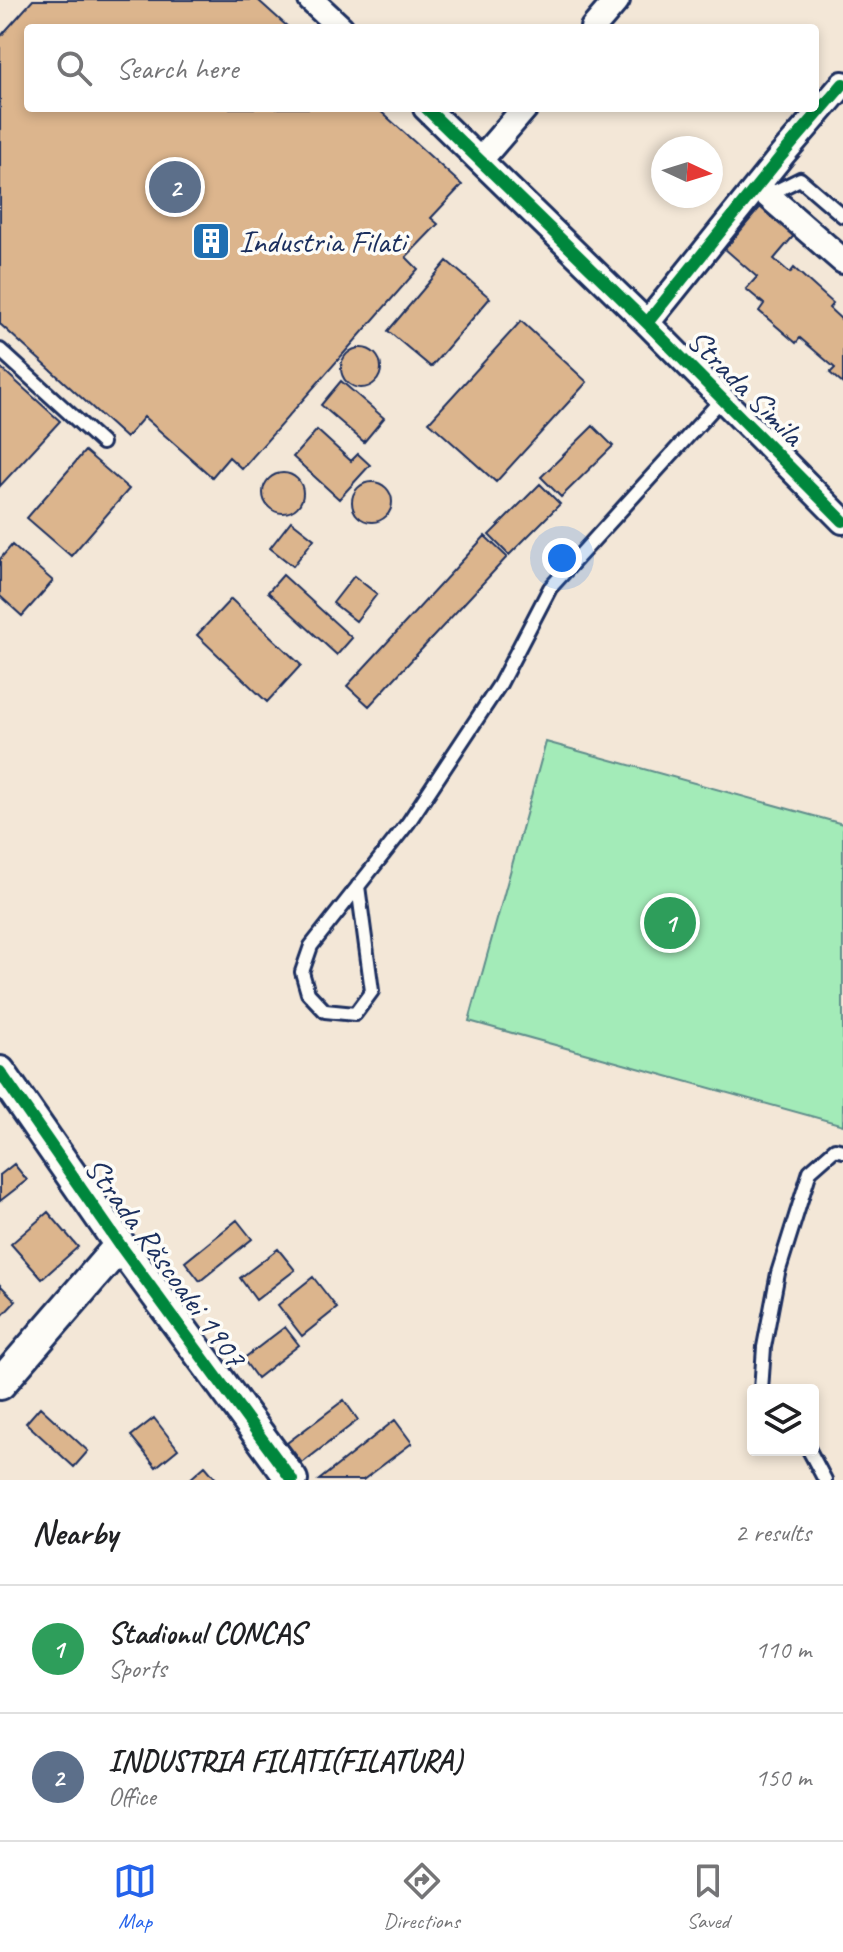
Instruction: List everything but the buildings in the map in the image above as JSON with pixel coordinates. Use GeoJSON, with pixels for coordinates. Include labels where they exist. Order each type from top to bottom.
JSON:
{"type":"FeatureCollection","features":[{"type":"Feature","properties":{"kind":"street"},"geometry":{"type":"LineString","coordinates":[[311,0],[337,24]]}},
{"type":"Feature","properties":{"kind":"street"},"geometry":{"type":"LineString","coordinates":[[596,24],[617,0]]}},
{"type":"Feature","properties":{"kind":"street","name":"Strada Simila"},"geometry":{"type":"LineString","coordinates":[[647,323],[763,190],[843,84]]}},
{"type":"Feature","properties":{"kind":"street","name":"Strada Simila"},"geometry":{"type":"LineString","coordinates":[[430,112],[647,323],[843,521]]}},
{"type":"Feature","properties":{"kind":"street"},"geometry":{"type":"LineString","coordinates":[[481,159],[522,112]]}},
{"type":"Feature","properties":{"kind":"street"},"geometry":{"type":"LineString","coordinates":[[763,190],[843,261]]}},
{"type":"Feature","properties":{"kind":"street","name":"Strada Răscoalei 1907"},"geometry":{"type":"LineString","coordinates":[[0,1072],[120,1245],[292,1480]]}},
{"type":"Feature","properties":{"kind":"street"},"geometry":{"type":"LineString","coordinates":[[0,1384],[120,1245]]}},
{"type":"Feature","properties":{"kind":"lane"},"geometry":{"type":"LineString","coordinates":[[763,190],[800,179],[843,216]]}},
{"type":"Feature","properties":{"kind":"lane"},"geometry":{"type":"LineString","coordinates":[[0,350],[102,443]]}},
{"type":"Feature","properties":{"kind":"lane"},"geometry":{"type":"LineString","coordinates":[[358,886],[372,991],[355,1014],[325,1011],[308,993],[302,972],[311,946],[358,886],[408,823],[500,684],[550,588],[721,400]]}},
{"type":"Feature","properties":{"kind":"lane"},"geometry":{"type":"LineString","coordinates":[[761,1384],[764,1347],[778,1273],[810,1171],[835,1149],[843,1151]]}},
{"type":"Feature","properties":{"kind":"lane"},"geometry":{"type":"LineString","coordinates":[[812,1456],[825,1480]]}},
{"type":"Feature","properties":{"kind":"green space"},"geometry":{"type":"Polygon","coordinates":[[[546,742],[843,824],[843,1125],[469,1021],[546,742]]]}},
{"type":"Feature","properties":{"kind":"cycle path"},"geometry":{"type":"LineString","coordinates":[[819,112],[843,84]]}},
{"type":"Feature","properties":{"kind":"cycle path"},"geometry":{"type":"LineString","coordinates":[[430,112],[647,323],[843,521]]}},
{"type":"Feature","properties":{"kind":"cycle path"},"geometry":{"type":"LineString","coordinates":[[647,323],[819,112]]}},
{"type":"Feature","properties":{"kind":"cycle path"},"geometry":{"type":"LineString","coordinates":[[0,1072],[120,1245],[292,1480]]}},
{"type":"Feature","properties":{"kind":"place","name":"INDUSTRIA FILATI(FILATURA)"},"geometry":{"type":"Point","coordinates":[175,187]}},
{"type":"Feature","properties":{"kind":"place","name":"Industria Filati"},"geometry":{"type":"Point","coordinates":[211,241]}},
{"type":"Feature","properties":{"kind":"place","name":"Stadionul CONCAS"},"geometry":{"type":"Point","coordinates":[670,923]}}]}
